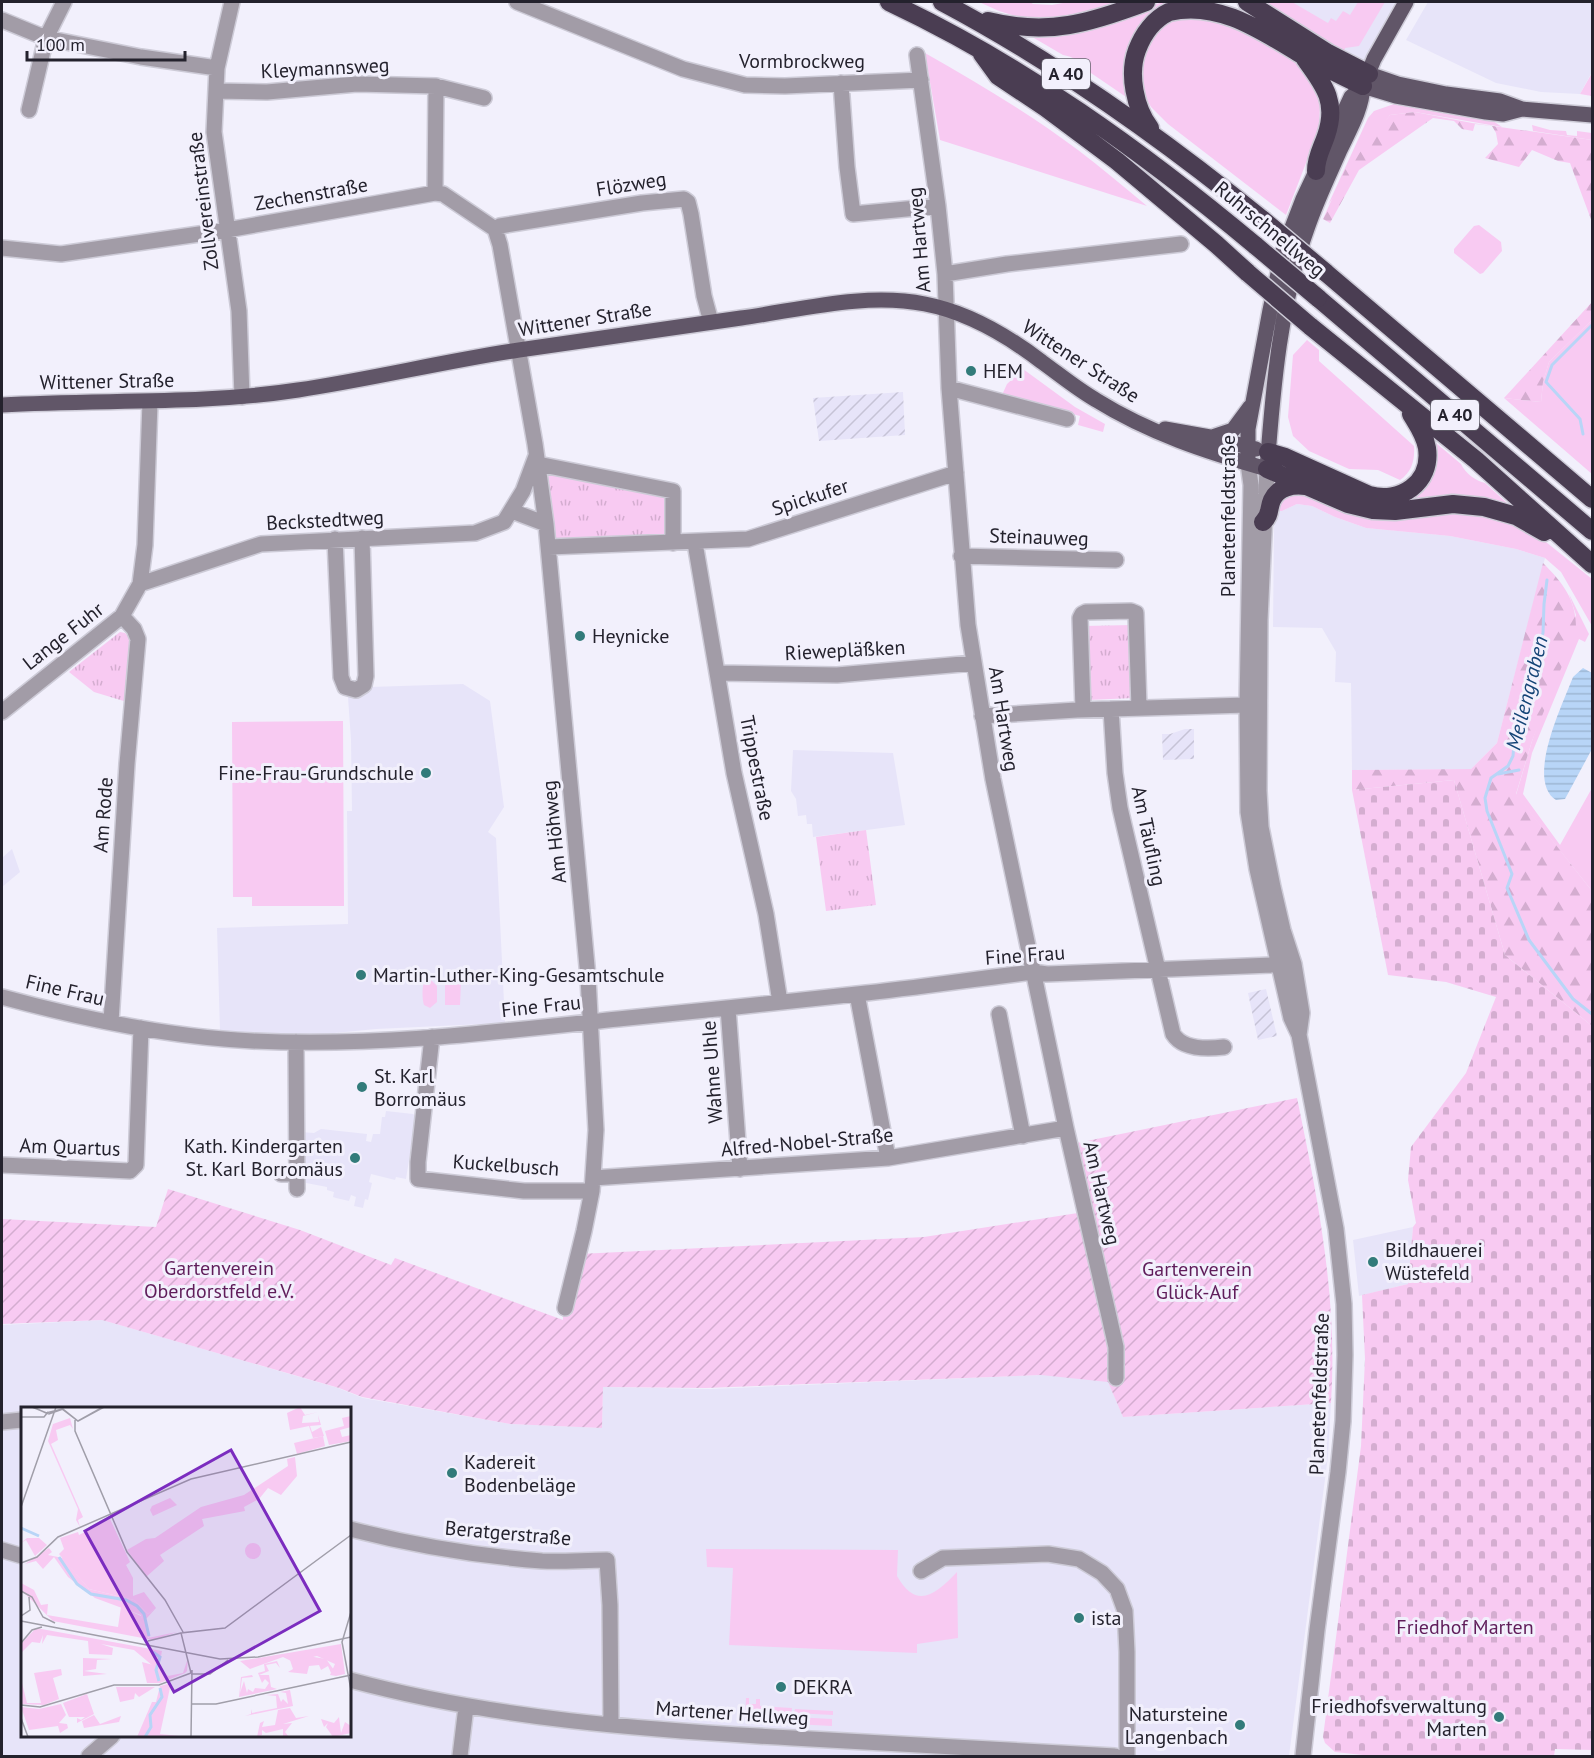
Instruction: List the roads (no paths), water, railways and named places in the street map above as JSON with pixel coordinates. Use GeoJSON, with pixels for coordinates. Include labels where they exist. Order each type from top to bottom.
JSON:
{"type":"FeatureCollection","features":[{"type":"Feature","properties":{"kind":"highway","name":"Ruhrschnellweg"},"geometry":{"type":"LineString","coordinates":[[889,2],[942,28],[1036,83],[1175,180],[1593,531]]}},
{"type":"Feature","properties":{"kind":"highway","name":"Ruhrschnellweg"},"geometry":{"type":"LineString","coordinates":[[942,2],[969,15],[1067,75],[1160,138],[1263,220],[1593,499]]}},
{"type":"Feature","properties":{"kind":"highway"},"geometry":{"type":"LineString","coordinates":[[969,15],[1010,25],[1064,27],[1099,19],[1146,2]]}},
{"type":"Feature","properties":{"kind":"highway"},"geometry":{"type":"LineString","coordinates":[[1247,2],[1366,80]]}},
{"type":"Feature","properties":{"kind":"highway"},"geometry":{"type":"LineString","coordinates":[[1160,138],[1148,126],[1139,108],[1133,64],[1144,35],[1166,14],[1178,8],[1197,4],[1216,6],[1236,14],[1302,55],[1366,80]]}},
{"type":"Feature","properties":{"kind":"highway"},"geometry":{"type":"LineString","coordinates":[[980,50],[998,76],[1046,108],[1117,161],[1310,326],[1476,460],[1593,564]]}},
{"type":"Feature","properties":{"kind":"highway"},"geometry":{"type":"LineString","coordinates":[[1302,55],[1322,82],[1329,101],[1330,121],[1316,159],[1316,171]]}},
{"type":"Feature","properties":{"kind":"highway"},"geometry":{"type":"LineString","coordinates":[[1267,460],[1285,457],[1369,495],[1380,498],[1398,496],[1409,490],[1424,473],[1428,462],[1426,442],[1411,414],[1398,398]]}},
{"type":"Feature","properties":{"kind":"highway"},"geometry":{"type":"LineString","coordinates":[[1267,460],[1313,488],[1348,504],[1372,510],[1395,511],[1453,504],[1484,507],[1526,521],[1578,551]]}},
{"type":"Feature","properties":{"kind":"highway"},"geometry":{"type":"LineString","coordinates":[[1263,522],[1269,516],[1272,500],[1280,491],[1290,485],[1313,488]]}},
{"type":"Feature","properties":{"kind":"main road"},"geometry":{"type":"LineString","coordinates":[[1406,2],[1374,59],[1366,80],[1396,96],[1486,112],[1503,114],[1522,109],[1593,115]]}},
{"type":"Feature","properties":{"kind":"main road","name":"Planetenfeldstraße"},"geometry":{"type":"LineString","coordinates":[[1248,464],[1247,447],[1253,402],[1283,251],[1303,199],[1351,98],[1366,80]]}},
{"type":"Feature","properties":{"kind":"main road","name":"Planetenfeldstraße"},"geometry":{"type":"LineString","coordinates":[[1267,460],[1277,356],[1296,264],[1328,176],[1362,103],[1366,80]]}},
{"type":"Feature","properties":{"kind":"main road","name":"Wittener Straße"},"geometry":{"type":"LineString","coordinates":[[2,405],[150,402],[242,397],[374,378],[518,351],[852,302],[924,303],[969,318],[1008,339],[1094,399],[1166,437],[1248,464],[1267,460]]}},
{"type":"Feature","properties":{"kind":"main road"},"geometry":{"type":"LineString","coordinates":[[1210,437],[1233,430],[1253,402]]}},
{"type":"Feature","properties":{"kind":"main road","name":"Wittener Straße"},"geometry":{"type":"LineString","coordinates":[[1145,425],[1210,437],[1247,447],[1267,460]]}},
{"type":"Feature","properties":{"kind":"street"},"geometry":{"type":"LineString","coordinates":[[29,110],[46,38],[64,2]]}},
{"type":"Feature","properties":{"kind":"street","name":"Zollvereinstraße"},"geometry":{"type":"LineString","coordinates":[[232,2],[217,68],[214,132],[239,311],[242,397]]}},
{"type":"Feature","properties":{"kind":"street","name":"Vormbrockweg"},"geometry":{"type":"LineString","coordinates":[[517,2],[683,69],[745,85],[785,86],[921,81]]}},
{"type":"Feature","properties":{"kind":"street"},"geometry":{"type":"LineString","coordinates":[[2,20],[46,38],[141,57],[217,68]]}},
{"type":"Feature","properties":{"kind":"street","name":"Am Hartweg"},"geometry":{"type":"LineString","coordinates":[[917,55],[945,274],[949,388],[957,473],[961,556],[974,663],[993,779],[1033,972],[1116,1347],[1116,1378]]}},
{"type":"Feature","properties":{"kind":"street"},"geometry":{"type":"LineString","coordinates":[[841,83],[853,214],[938,206]]}},
{"type":"Feature","properties":{"kind":"street","name":"Kleymannsweg"},"geometry":{"type":"LineString","coordinates":[[216,92],[267,92],[357,84],[436,86],[484,98]]}},
{"type":"Feature","properties":{"kind":"street"},"geometry":{"type":"LineString","coordinates":[[436,86],[435,193],[443,194],[495,229],[510,293],[518,351]]}},
{"type":"Feature","properties":{"kind":"street","name":"Zechenstraße"},"geometry":{"type":"LineString","coordinates":[[2,248],[61,254],[226,230],[435,193]]}},
{"type":"Feature","properties":{"kind":"street","name":"Flözweg"},"geometry":{"type":"LineString","coordinates":[[495,229],[500,226],[610,207],[684,199],[688,202],[691,214],[704,296],[711,322]]}},
{"type":"Feature","properties":{"kind":"street"},"geometry":{"type":"LineString","coordinates":[[945,274],[1181,244]]}},
{"type":"Feature","properties":{"kind":"street","name":"Am Höhweg"},"geometry":{"type":"LineString","coordinates":[[518,351],[537,459],[549,547],[591,1022],[596,1130],[592,1184],[584,1231],[565,1308]]}},
{"type":"Feature","properties":{"kind":"street"},"geometry":{"type":"LineString","coordinates":[[949,388],[1066,419]]}},
{"type":"Feature","properties":{"kind":"street"},"geometry":{"type":"LineString","coordinates":[[140,584],[145,545],[150,402]]}},
{"type":"Feature","properties":{"kind":"street"},"geometry":{"type":"LineString","coordinates":[[537,459],[674,491],[673,543]]}},
{"type":"Feature","properties":{"kind":"street","name":"Beckstedtweg"},"geometry":{"type":"LineString","coordinates":[[140,584],[261,544],[475,533],[504,522],[523,491],[537,459]]}},
{"type":"Feature","properties":{"kind":"street","name":"Planetenfeldstraße"},"geometry":{"type":"LineString","coordinates":[[1267,460],[1263,522],[1258,791],[1262,827],[1283,930],[1291,1018],[1299,1035],[1337,1236],[1344,1304],[1345,1355],[1338,1472],[1303,1756]]}},
{"type":"Feature","properties":{"kind":"street","name":"Planetenfeldstraße"},"geometry":{"type":"LineString","coordinates":[[1248,464],[1251,486],[1247,790],[1257,869],[1287,965]]}},
{"type":"Feature","properties":{"kind":"street","name":"Spickufer"},"geometry":{"type":"LineString","coordinates":[[549,547],[695,543],[748,539],[957,473]]}},
{"type":"Feature","properties":{"kind":"street"},"geometry":{"type":"LineString","coordinates":[[512,511],[546,524]]}},
{"type":"Feature","properties":{"kind":"street"},"geometry":{"type":"LineString","coordinates":[[336,539],[341,677],[345,687],[356,690],[364,685],[366,676],[362,538]]}},
{"type":"Feature","properties":{"kind":"street","name":"Trippestraße"},"geometry":{"type":"LineString","coordinates":[[695,543],[734,773],[766,914],[780,1002]]}},
{"type":"Feature","properties":{"kind":"street","name":"Steinauweg"},"geometry":{"type":"LineString","coordinates":[[961,556],[1116,560]]}},
{"type":"Feature","properties":{"kind":"street","name":"Lange Fuhr"},"geometry":{"type":"LineString","coordinates":[[2,712],[122,616],[140,584]]}},
{"type":"Feature","properties":{"kind":"street"},"geometry":{"type":"LineString","coordinates":[[1083,709],[1080,618],[1086,612],[1131,611],[1136,613],[1139,708]]}},
{"type":"Feature","properties":{"kind":"street","name":"Am Rode"},"geometry":{"type":"LineString","coordinates":[[111,1022],[138,639],[134,629],[122,616]]}},
{"type":"Feature","properties":{"kind":"street","name":"Riewepläßken"},"geometry":{"type":"LineString","coordinates":[[717,673],[837,675],[974,663]]}},
{"type":"Feature","properties":{"kind":"street"},"geometry":{"type":"LineString","coordinates":[[982,716],[1083,709],[1247,705]]}},
{"type":"Feature","properties":{"kind":"street","name":"Am Täufling"},"geometry":{"type":"LineString","coordinates":[[1111,709],[1120,808],[1133,870],[1159,970]]}},
{"type":"Feature","properties":{"kind":"street","name":"Fine Frau"},"geometry":{"type":"LineString","coordinates":[[2,997],[42,1008],[141,1028],[240,1040],[296,1042],[432,1037],[591,1022],[857,994],[1033,972],[1047,974],[1287,965]]}},
{"type":"Feature","properties":{"kind":"street"},"geometry":{"type":"LineString","coordinates":[[1159,970],[1173,1034],[1176,1038],[1180,1042],[1207,1050],[1224,1047]]}},
{"type":"Feature","properties":{"kind":"street"},"geometry":{"type":"LineString","coordinates":[[857,994],[888,1158]]}},
{"type":"Feature","properties":{"kind":"street","name":"Wahne Uhle"},"geometry":{"type":"LineString","coordinates":[[728,1008],[740,1169]]}},
{"type":"Feature","properties":{"kind":"street"},"geometry":{"type":"LineString","coordinates":[[999,1014],[1023,1136]]}},
{"type":"Feature","properties":{"kind":"street","name":"Am Quartus"},"geometry":{"type":"LineString","coordinates":[[2,1165],[130,1171],[136,1165],[141,1028]]}},
{"type":"Feature","properties":{"kind":"street","name":"Kuckelbusch"},"geometry":{"type":"LineString","coordinates":[[432,1037],[418,1179],[524,1191],[592,1184]]}},
{"type":"Feature","properties":{"kind":"street"},"geometry":{"type":"LineString","coordinates":[[292,1179],[296,1042]]}},
{"type":"Feature","properties":{"kind":"street","name":"Alfred-Nobel-Straße"},"geometry":{"type":"LineString","coordinates":[[592,1184],[740,1169],[888,1158],[1066,1128]]}},
{"type":"Feature","properties":{"kind":"street"},"geometry":{"type":"LineString","coordinates":[[2,1422],[21,1420]]}},
{"type":"Feature","properties":{"kind":"street","name":"Beratgerstraße"},"geometry":{"type":"LineString","coordinates":[[351,1529],[418,1545],[474,1553],[543,1561],[607,1560],[610,1609],[611,1725]]}},
{"type":"Feature","properties":{"kind":"street"},"geometry":{"type":"LineString","coordinates":[[2,1550],[21,1556]]}},
{"type":"Feature","properties":{"kind":"street"},"geometry":{"type":"LineString","coordinates":[[921,1571],[943,1558],[1048,1554],[1079,1559],[1102,1573],[1116,1590],[1125,1611],[1127,1756]]}},
{"type":"Feature","properties":{"kind":"street","name":"Martener Hellweg"},"geometry":{"type":"LineString","coordinates":[[351,1680],[466,1707],[611,1725],[887,1750],[1115,1756]]}},
{"type":"Feature","properties":{"kind":"street"},"geometry":{"type":"LineString","coordinates":[[460,1756],[466,1707]]}},
{"type":"Feature","properties":{"kind":"street"},"geometry":{"type":"LineString","coordinates":[[89,1756],[111,1737]]}},
{"type":"Feature","properties":{"kind":"water"},"geometry":{"type":"Polygon","coordinates":[[[1583,668],[1592,673],[1592,749],[1565,799],[1556,800],[1547,790],[1544,776],[1545,759],[1555,723],[1573,677],[1583,668]]]}},
{"type":"Feature","properties":{"kind":"waterway"},"geometry":{"type":"LineString","coordinates":[[1583,434],[1580,419],[1546,382],[1552,365],[1592,325]]}},
{"type":"Feature","properties":{"kind":"waterway","name":"Meilengraben"},"geometry":{"type":"LineString","coordinates":[[1547,580],[1543,633],[1532,662],[1531,694],[1515,730],[1513,756],[1508,766],[1491,778],[1485,798],[1487,811],[1512,874],[1507,888],[1529,940],[1573,999],[1592,1014]]}},
{"type":"Feature","properties":{"kind":"waterway"},"geometry":{"type":"LineString","coordinates":[[1498,774],[1519,770]]}},
{"type":"Feature","properties":{"kind":"place","name":"HEM"},"geometry":{"type":"Point","coordinates":[971,371]}},
{"type":"Feature","properties":{"kind":"place","name":"Heynicke"},"geometry":{"type":"Point","coordinates":[580,636]}},
{"type":"Feature","properties":{"kind":"place","name":"Fine-Frau-Grundschule"},"geometry":{"type":"Point","coordinates":[426,773]}},
{"type":"Feature","properties":{"kind":"place","name":"Martin-Luther-King-Gesamtschule"},"geometry":{"type":"Point","coordinates":[361,975]}},
{"type":"Feature","properties":{"kind":"place","name":"St. Karl Borromäus"},"geometry":{"type":"Point","coordinates":[362,1087]}},
{"type":"Feature","properties":{"kind":"place","name":"Kath. Kindergarten St. Karl Borromäus"},"geometry":{"type":"Point","coordinates":[355,1158]}},
{"type":"Feature","properties":{"kind":"place","name":"Bildhauerei Wüstefeld"},"geometry":{"type":"Point","coordinates":[1373,1262]}},
{"type":"Feature","properties":{"kind":"place","name":"Kadereit Bodenbeläge"},"geometry":{"type":"Point","coordinates":[452,1473]}},
{"type":"Feature","properties":{"kind":"place","name":"ista"},"geometry":{"type":"Point","coordinates":[1079,1618]}},
{"type":"Feature","properties":{"kind":"place","name":"DEKRA"},"geometry":{"type":"Point","coordinates":[781,1687]}},
{"type":"Feature","properties":{"kind":"place","name":"Friedhofsverwaltung Marten"},"geometry":{"type":"Point","coordinates":[1499,1717]}},
{"type":"Feature","properties":{"kind":"place","name":"Natursteine Langenbach"},"geometry":{"type":"Point","coordinates":[1240,1725]}},
{"type":"Feature","properties":{"kind":"park label","name":"Gartenverein Oberdorstfeld e.V."},"geometry":{"type":"Point","coordinates":[219,1280]}},
{"type":"Feature","properties":{"kind":"park label","name":"Gartenverein Glück-Auf"},"geometry":{"type":"Point","coordinates":[1197,1280]}},
{"type":"Feature","properties":{"kind":"park label","name":"Friedhof Marten"},"geometry":{"type":"Point","coordinates":[1465,1627]}}]}
